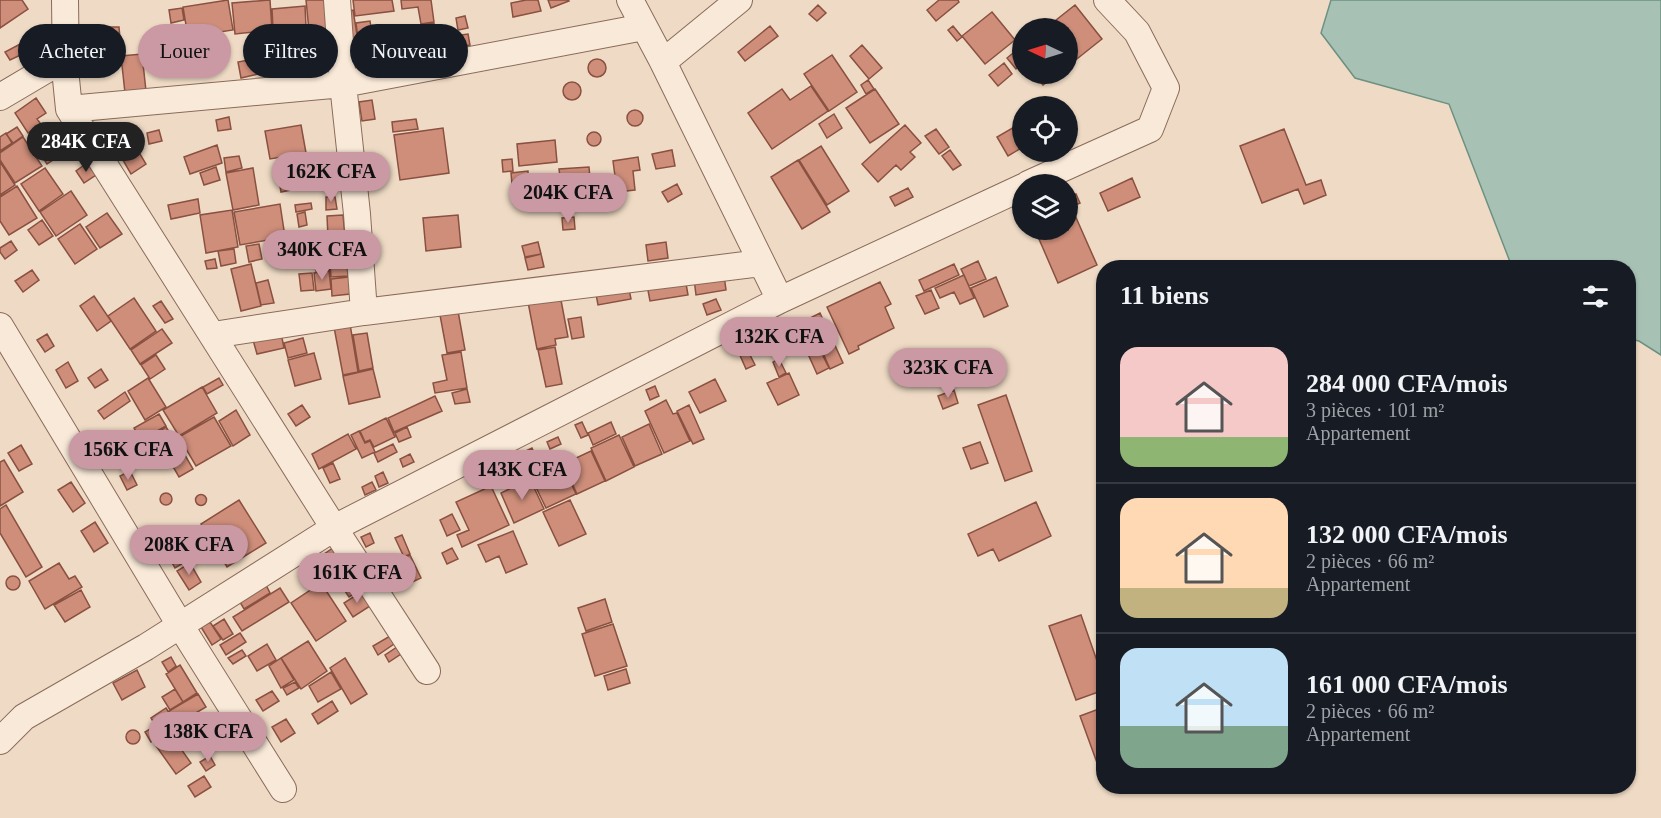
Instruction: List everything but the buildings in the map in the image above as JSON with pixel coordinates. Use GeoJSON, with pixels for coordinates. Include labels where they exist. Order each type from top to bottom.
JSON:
{"type":"FeatureCollection","features":[{"type":"Feature","properties":{"kind":"street"},"geometry":{"type":"LineString","coordinates":[[65,0],[65,24]]}},
{"type":"Feature","properties":{"kind":"street"},"geometry":{"type":"LineString","coordinates":[[336,0],[364,312]]}},
{"type":"Feature","properties":{"kind":"street"},"geometry":{"type":"LineString","coordinates":[[630,0],[780,300]]}},
{"type":"Feature","properties":{"kind":"street"},"geometry":{"type":"LineString","coordinates":[[663,62],[739,0]]}},
{"type":"Feature","properties":{"kind":"street"},"geometry":{"type":"LineString","coordinates":[[1050,174],[1150,129],[1166,88],[1137,32],[1107,0]]}},
{"type":"Feature","properties":{"kind":"street"},"geometry":{"type":"LineString","coordinates":[[69,109],[343,84],[644,27]]}},
{"type":"Feature","properties":{"kind":"street"},"geometry":{"type":"LineString","coordinates":[[0,97],[32,78]]}},
{"type":"Feature","properties":{"kind":"street"},"geometry":{"type":"LineString","coordinates":[[66,78],[69,109],[334,528],[427,670]]}},
{"type":"Feature","properties":{"kind":"street"},"geometry":{"type":"LineString","coordinates":[[0,741],[24,717],[180,625],[334,528],[780,300],[1012,192]]}},
{"type":"Feature","properties":{"kind":"street"},"geometry":{"type":"LineString","coordinates":[[213,335],[364,312],[761,263]]}},
{"type":"Feature","properties":{"kind":"street"},"geometry":{"type":"LineString","coordinates":[[0,326],[180,625],[283,789]]}},
{"type":"Feature","properties":{"kind":"shaded area"},"geometry":{"type":"Polygon","coordinates":[[[1331,0],[1661,0],[1661,355],[1636,340],[1636,260],[1509,260],[1449,104],[1355,78],[1321,33],[1331,0]]]}}]}
